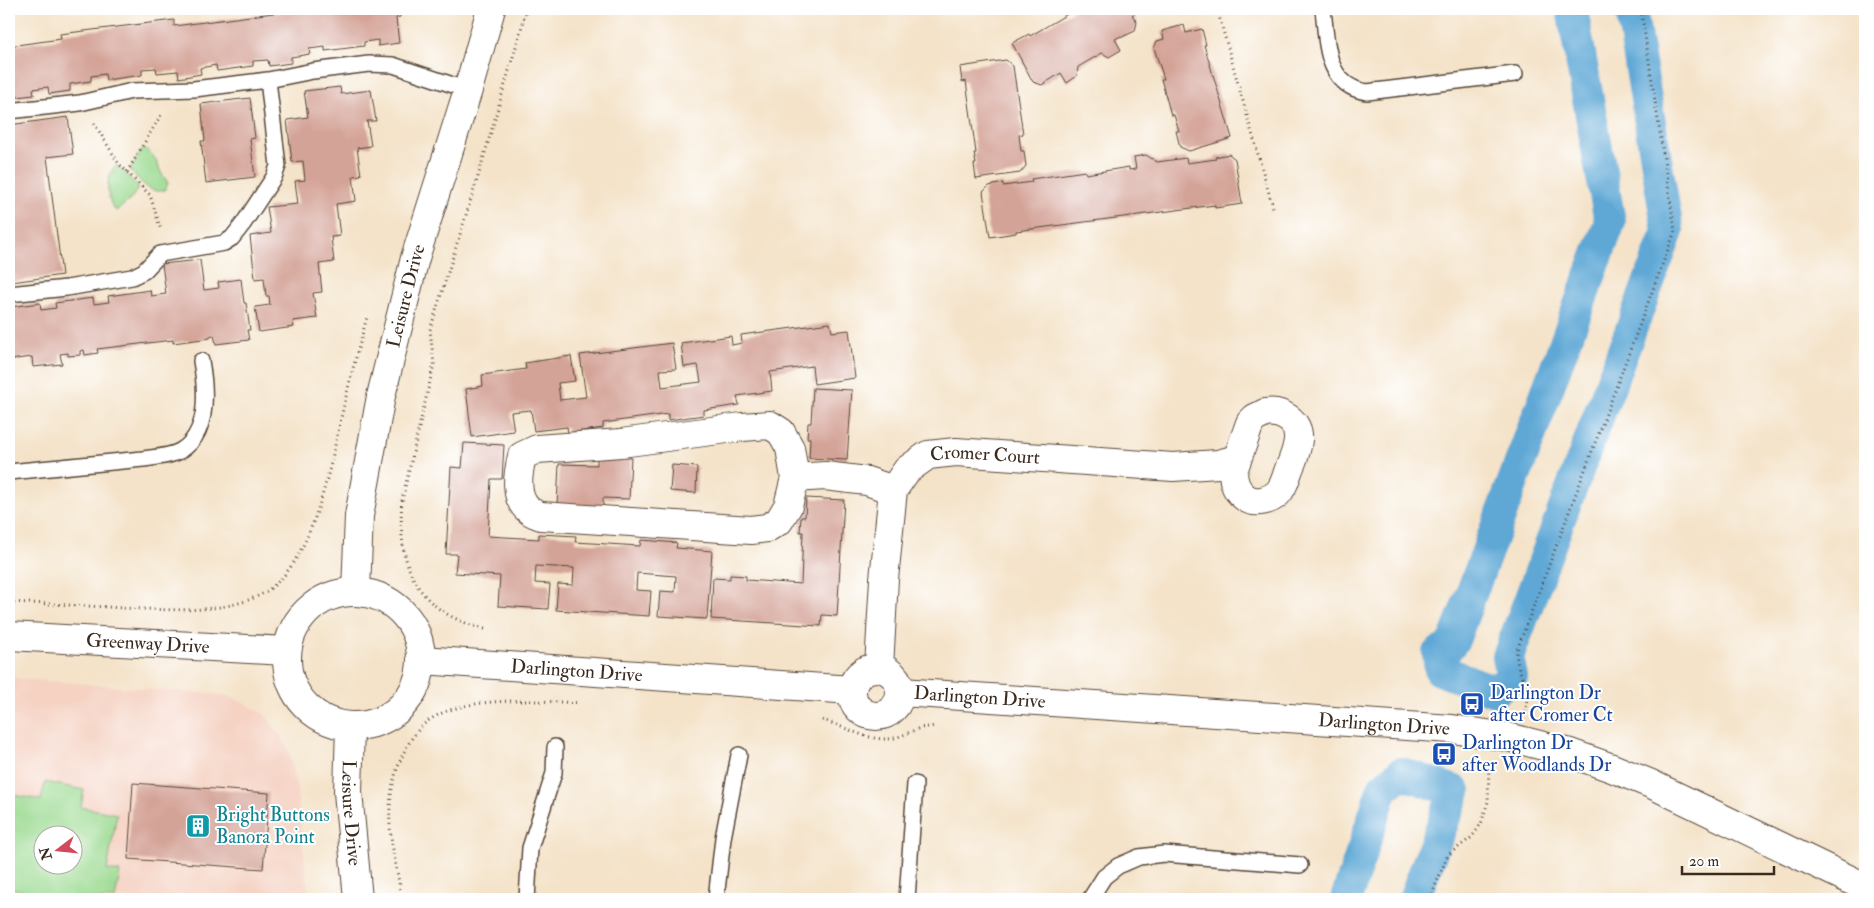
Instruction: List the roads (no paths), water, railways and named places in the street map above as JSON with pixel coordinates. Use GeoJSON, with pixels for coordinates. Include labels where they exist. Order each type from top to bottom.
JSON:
{"type":"FeatureCollection","features":[{"type":"Feature","properties":{"kind":"street","name":"Leisure Drive"},"geometry":{"type":"LineString","coordinates":[[356,591],[359,516],[380,396],[415,258],[468,90],[491,9]]}},
{"type":"Feature","properties":{"kind":"street"},"geometry":{"type":"LineString","coordinates":[[770,425],[781,432],[790,448],[795,478],[788,506],[779,522],[766,528],[751,530],[541,516],[529,511],[519,494],[519,470],[522,456],[537,449],[621,443],[770,425]]}},
{"type":"Feature","properties":{"kind":"street","name":"Cromer Court"},"geometry":{"type":"LineString","coordinates":[[879,667],[884,579],[893,490],[907,470],[928,455],[956,452],[1173,467],[1218,464],[1237,459]]}},
{"type":"Feature","properties":{"kind":"street"},"geometry":{"type":"LineString","coordinates":[[795,478],[825,476],[867,481],[893,490]]}},
{"type":"Feature","properties":{"kind":"street"},"geometry":{"type":"LineString","coordinates":[[356,591],[373,594],[389,601],[403,612],[413,626],[420,642],[422,660],[419,678],[412,695],[400,709],[385,719],[368,725],[350,727],[332,723],[316,715],[302,702],[293,687],[288,670],[287,651],[291,635],[299,620],[310,608],[324,598],[339,593],[356,591]]}},
{"type":"Feature","properties":{"kind":"street","name":"Greenway Drive"},"geometry":{"type":"LineString","coordinates":[[9,636],[287,651]]}},
{"type":"Feature","properties":{"kind":"street","name":"Darlington Drive"},"geometry":{"type":"LineString","coordinates":[[422,660],[852,690]]}},
{"type":"Feature","properties":{"kind":"street"},"geometry":{"type":"LineString","coordinates":[[879,667],[892,673],[897,678],[901,692],[896,706],[890,712],[875,716],[860,711],[852,698],[852,690],[858,675],[864,670],[879,667]]}},
{"type":"Feature","properties":{"kind":"street","name":"Darlington Drive"},"geometry":{"type":"LineString","coordinates":[[901,692],[1452,729],[1508,737],[1567,752],[1651,784],[1865,887]]}},
{"type":"Feature","properties":{"kind":"street","name":"Leisure Drive"},"geometry":{"type":"LineString","coordinates":[[350,727],[348,792],[358,899]]}},
{"type":"Feature","properties":{"kind":"lane"},"geometry":{"type":"LineString","coordinates":[[1323,9],[1332,67],[1340,79],[1354,90],[1367,92],[1515,74]]}},
{"type":"Feature","properties":{"kind":"lane"},"geometry":{"type":"LineString","coordinates":[[9,111],[84,102],[118,93],[194,88],[268,80],[313,71],[384,63],[424,74],[468,90]]}},
{"type":"Feature","properties":{"kind":"lane"},"geometry":{"type":"LineString","coordinates":[[9,294],[74,287],[132,277],[144,271],[160,254],[220,244],[232,238],[274,177],[278,161],[268,80]]}},
{"type":"Feature","properties":{"kind":"lane"},"geometry":{"type":"LineString","coordinates":[[9,472],[143,459],[182,450],[196,433],[202,421],[206,388],[201,361]]}},
{"type":"Feature","properties":{"kind":"lane"},"geometry":{"type":"LineString","coordinates":[[527,899],[530,848],[554,773],[554,747]]}},
{"type":"Feature","properties":{"kind":"lane"},"geometry":{"type":"LineString","coordinates":[[716,899],[723,838],[739,755]]}},
{"type":"Feature","properties":{"kind":"lane"},"geometry":{"type":"LineString","coordinates":[[908,899],[915,784]]}},
{"type":"Feature","properties":{"kind":"lane"},"geometry":{"type":"LineString","coordinates":[[1090,899],[1104,877],[1118,866],[1138,857],[1164,854],[1300,865]]}},
{"type":"Feature","properties":{"kind":"waterway"},"geometry":{"type":"LineString","coordinates":[[1572,9],[1610,222],[1454,640],[1447,649],[1438,653],[1440,670],[1495,691],[1512,677],[1508,657],[1668,231],[1631,9]]}},
{"type":"Feature","properties":{"kind":"waterway"},"geometry":{"type":"LineString","coordinates":[[1346,899],[1383,788],[1401,773],[1455,791],[1414,899]]}},
{"type":"Feature","properties":{"kind":"place","name":"Darlington Dr after Cromer Ct"},"geometry":{"type":"Point","coordinates":[1472,704]}},
{"type":"Feature","properties":{"kind":"place","name":"Darlington Dr after Woodlands Dr"},"geometry":{"type":"Point","coordinates":[1444,754]}},
{"type":"Feature","properties":{"kind":"place","name":"Bright Buttons Banora Point"},"geometry":{"type":"Point","coordinates":[198,826]}}]}
